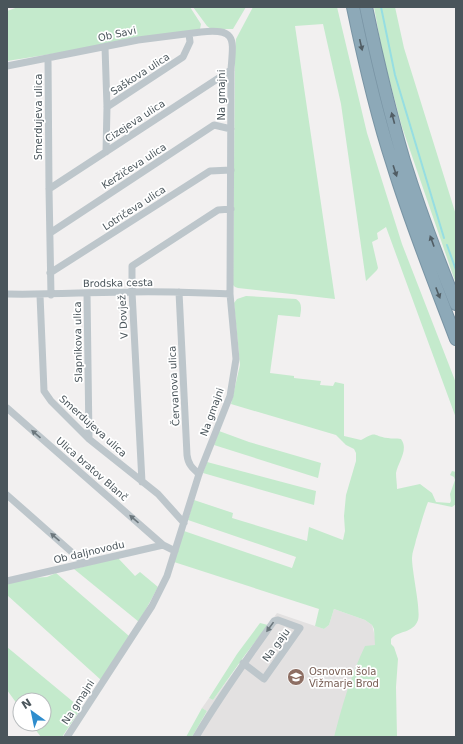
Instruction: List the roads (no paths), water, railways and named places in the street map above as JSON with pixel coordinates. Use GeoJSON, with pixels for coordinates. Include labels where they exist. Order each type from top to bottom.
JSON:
{"type":"FeatureCollection","features":[{"type":"Feature","properties":{"kind":"highway"},"geometry":{"type":"LineString","coordinates":[[352,7],[371,87],[392,165],[456,339]]}},
{"type":"Feature","properties":{"kind":"highway"},"geometry":{"type":"LineString","coordinates":[[366,7],[384,86],[405,161],[456,304]]}},
{"type":"Feature","properties":{"kind":"street","name":"Ob Savi"},"geometry":{"type":"LineString","coordinates":[[7,66],[138,40],[216,31],[230,36]]}},
{"type":"Feature","properties":{"kind":"street","name":"Saškova ulica"},"geometry":{"type":"LineString","coordinates":[[107,107],[183,57],[190,42],[189,34]]}},
{"type":"Feature","properties":{"kind":"street","name":"Na gmajni"},"geometry":{"type":"LineString","coordinates":[[67,737],[152,606],[167,576],[199,474],[230,396],[235,374],[236,360],[230,294],[231,70],[233,42],[230,36]]}},
{"type":"Feature","properties":{"kind":"street"},"geometry":{"type":"LineString","coordinates":[[105,47],[107,107],[106,152]]}},
{"type":"Feature","properties":{"kind":"street","name":"Smerdujeva ulica"},"geometry":{"type":"LineString","coordinates":[[48,58],[48,189],[51,295]]}},
{"type":"Feature","properties":{"kind":"street","name":"Cizejeva ulica"},"geometry":{"type":"LineString","coordinates":[[48,189],[231,70]]}},
{"type":"Feature","properties":{"kind":"street","name":"Keržičeva ulica"},"geometry":{"type":"LineString","coordinates":[[50,233],[214,125],[231,130]]}},
{"type":"Feature","properties":{"kind":"street","name":"Lotričeva ulica"},"geometry":{"type":"LineString","coordinates":[[50,273],[210,170],[231,170]]}},
{"type":"Feature","properties":{"kind":"street","name":"V Dovjež"},"geometry":{"type":"LineString","coordinates":[[142,482],[132,292],[132,266],[218,210],[231,208]]}},
{"type":"Feature","properties":{"kind":"street","name":"Brodska cesta"},"geometry":{"type":"LineString","coordinates":[[7,294],[51,295],[179,292],[230,294]]}},
{"type":"Feature","properties":{"kind":"street","name":"Červanova ulica"},"geometry":{"type":"LineString","coordinates":[[179,292],[188,461],[191,467],[199,474]]}},
{"type":"Feature","properties":{"kind":"street","name":"Slapnikova ulica"},"geometry":{"type":"LineString","coordinates":[[87,293],[90,438]]}},
{"type":"Feature","properties":{"kind":"street","name":"Smerdujeva ulica"},"geometry":{"type":"LineString","coordinates":[[40,295],[44,391],[51,401],[90,438],[158,494],[184,523]]}},
{"type":"Feature","properties":{"kind":"street","name":"Ulica bratov Blanč"},"geometry":{"type":"LineString","coordinates":[[7,408],[163,545]]}},
{"type":"Feature","properties":{"kind":"street"},"geometry":{"type":"LineString","coordinates":[[7,495],[84,563]]}},
{"type":"Feature","properties":{"kind":"street"},"geometry":{"type":"LineString","coordinates":[[163,545],[175,551]]}},
{"type":"Feature","properties":{"kind":"street","name":"Ob daljnovodu"},"geometry":{"type":"LineString","coordinates":[[7,581],[163,545]]}},
{"type":"Feature","properties":{"kind":"street","name":"Na gaju"},"geometry":{"type":"LineString","coordinates":[[196,737],[233,678],[243,664],[274,621],[278,620],[300,628],[264,679],[243,664]]}},
{"type":"Feature","properties":{"kind":"waterway"},"geometry":{"type":"LineString","coordinates":[[381,7],[395,75],[444,238]]}},
{"type":"Feature","properties":{"kind":"waterway"},"geometry":{"type":"LineString","coordinates":[[447,245],[456,270]]}},
{"type":"Feature","properties":{"kind":"place","name":"Osnovna šola Vižmarje Brod"},"geometry":{"type":"Point","coordinates":[296,677]}}]}
